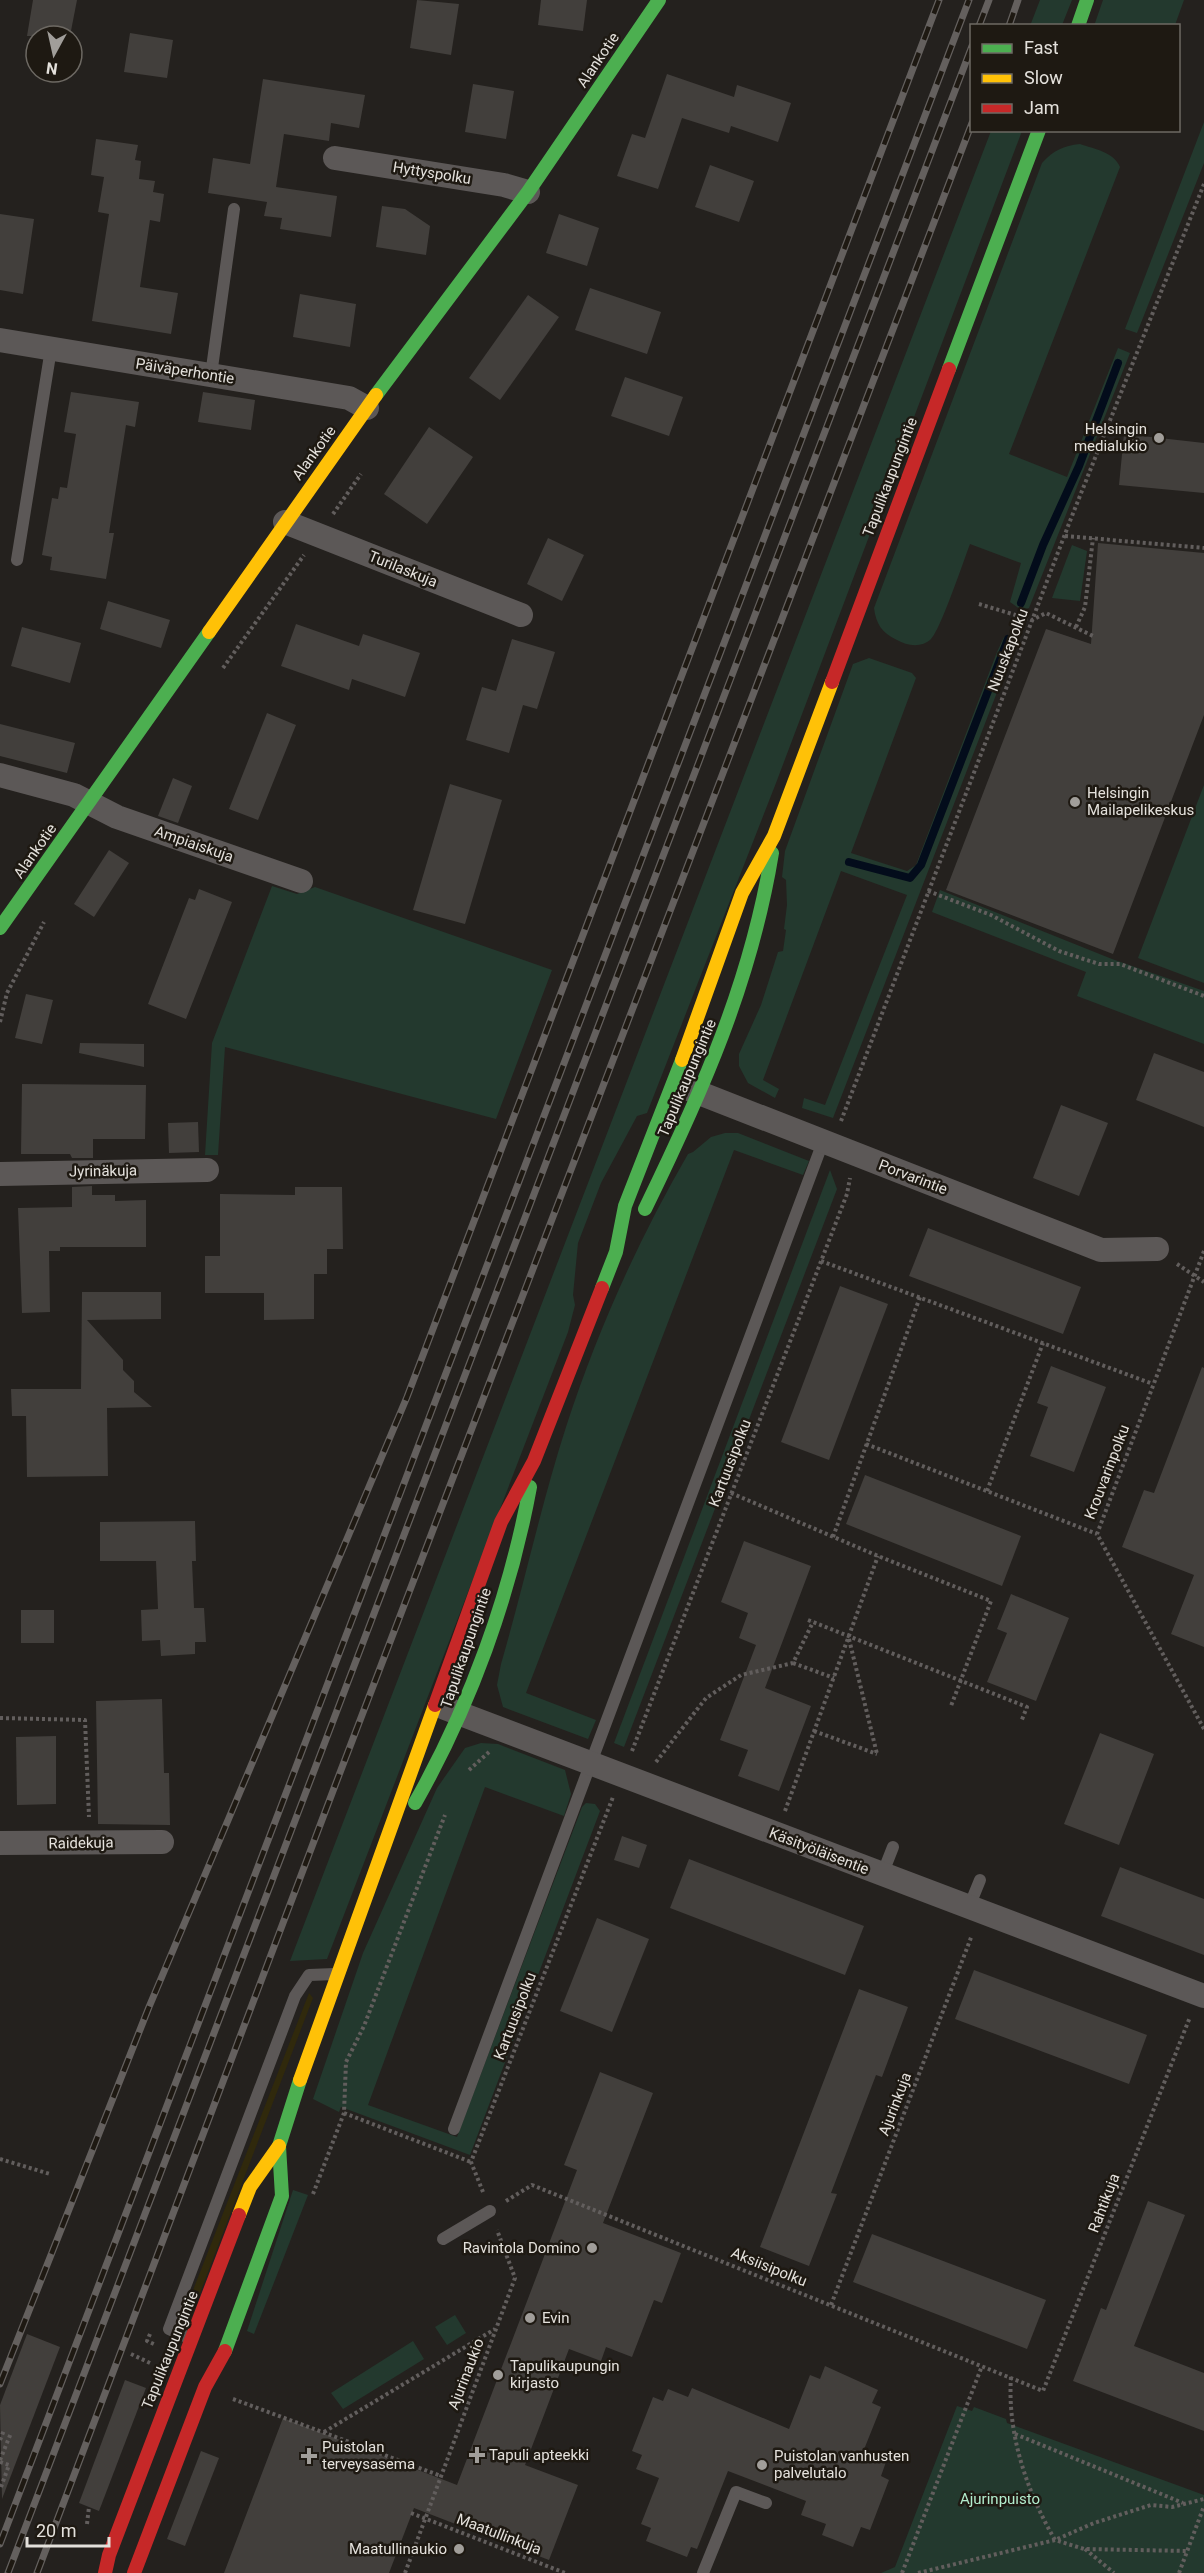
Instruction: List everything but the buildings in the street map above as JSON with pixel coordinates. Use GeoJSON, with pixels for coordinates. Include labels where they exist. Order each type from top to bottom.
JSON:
{"type":"FeatureCollection","features":[{"type":"Feature","properties":{"kind":"main road","name":"Alankotie"},"geometry":{"type":"LineString","coordinates":[[0,928],[285,522],[528,192],[659,0]]}},
{"type":"Feature","properties":{"kind":"main road"},"geometry":{"type":"LineString","coordinates":[[1079,24],[1087,0]]}},
{"type":"Feature","properties":{"kind":"main road","name":"Tapulikaupungintie"},"geometry":{"type":"LineString","coordinates":[[134,2573],[205,2387],[224,2353],[282,2196],[279,2146],[289,2109],[340,1974],[434,1704],[501,1522],[534,1461],[616,1252],[626,1206],[674,1083],[742,893],[774,836],[1038,132]]}},
{"type":"Feature","properties":{"kind":"main road","name":"Tapulikaupungintie"},"geometry":{"type":"LineString","coordinates":[[616,1252],[644,1212],[725,1036],[766,900],[774,836]]}},
{"type":"Feature","properties":{"kind":"main road","name":"Tapulikaupungintie"},"geometry":{"type":"LineString","coordinates":[[378,1864],[427,1782],[475,1681],[523,1529],[534,1461]]}},
{"type":"Feature","properties":{"kind":"main road","name":"Tapulikaupungintie"},"geometry":{"type":"LineString","coordinates":[[105,2573],[109,2555],[250,2187],[279,2146]]}},
{"type":"Feature","properties":{"kind":"street","name":"Hyttyspolku"},"geometry":{"type":"LineString","coordinates":[[335,158],[504,185],[528,192]]}},
{"type":"Feature","properties":{"kind":"street","name":"Päiväperhontie"},"geometry":{"type":"LineString","coordinates":[[0,340],[349,398],[367,408]]}},
{"type":"Feature","properties":{"kind":"street","name":"Turilaskuja"},"geometry":{"type":"LineString","coordinates":[[285,522],[521,615]]}},
{"type":"Feature","properties":{"kind":"street","name":"Ampiaiskuja"},"geometry":{"type":"LineString","coordinates":[[0,775],[74,795],[117,817],[302,881]]}},
{"type":"Feature","properties":{"kind":"street","name":"Porvarintie"},"geometry":{"type":"LineString","coordinates":[[674,1083],[831,1134],[1101,1250],[1157,1249]]}},
{"type":"Feature","properties":{"kind":"street","name":"Jyrinäkuja"},"geometry":{"type":"LineString","coordinates":[[0,1174],[207,1170]]}},
{"type":"Feature","properties":{"kind":"street","name":"Käsityöläisentie"},"geometry":{"type":"LineString","coordinates":[[434,1704],[1204,1996]]}},
{"type":"Feature","properties":{"kind":"street","name":"Raidekuja"},"geometry":{"type":"LineString","coordinates":[[0,1843],[162,1842]]}},
{"type":"Feature","properties":{"kind":"lane"},"geometry":{"type":"LineString","coordinates":[[211,375],[234,210]]}},
{"type":"Feature","properties":{"kind":"lane"},"geometry":{"type":"LineString","coordinates":[[17,560],[51,349]]}},
{"type":"Feature","properties":{"kind":"lane"},"geometry":{"type":"LineString","coordinates":[[453,2129],[831,1134]]}},
{"type":"Feature","properties":{"kind":"lane"},"geometry":{"type":"LineString","coordinates":[[882,1875],[893,1847]]}},
{"type":"Feature","properties":{"kind":"lane"},"geometry":{"type":"LineString","coordinates":[[975,1910],[980,1880]]}},
{"type":"Feature","properties":{"kind":"lane"},"geometry":{"type":"LineString","coordinates":[[193,2340],[169,2330],[295,1996],[309,1975],[340,1974]]}},
{"type":"Feature","properties":{"kind":"lane"},"geometry":{"type":"LineString","coordinates":[[443,2238],[490,2211]]}},
{"type":"Feature","properties":{"kind":"lane"},"geometry":{"type":"LineString","coordinates":[[703,2573],[736,2492],[766,2503]]}},
{"type":"Feature","properties":{"kind":"path","name":"Nuuskapolku"},"geometry":{"type":"LineString","coordinates":[[831,1134],[1204,184]]}},
{"type":"Feature","properties":{"kind":"path"},"geometry":{"type":"LineString","coordinates":[[1065,536],[1204,548]]}},
{"type":"Feature","properties":{"kind":"path"},"geometry":{"type":"LineString","coordinates":[[1076,627],[1085,607],[1093,538]]}},
{"type":"Feature","properties":{"kind":"path"},"geometry":{"type":"LineString","coordinates":[[979,604],[1032,620],[1046,613],[1095,637]]}},
{"type":"Feature","properties":{"kind":"path"},"geometry":{"type":"LineString","coordinates":[[928,891],[991,915],[1059,951],[1099,964],[1120,964],[1204,996]]}},
{"type":"Feature","properties":{"kind":"path"},"geometry":{"type":"LineString","coordinates":[[0,1013],[0,1022]]}},
{"type":"Feature","properties":{"kind":"path","name":"Kartuusipolku"},"geometry":{"type":"LineString","coordinates":[[629,1758],[847,1194],[850,1174]]}},
{"type":"Feature","properties":{"kind":"path","name":"Krouvarinpolku"},"geometry":{"type":"LineString","coordinates":[[1204,1251],[1096,1534],[1204,1729]]}},
{"type":"Feature","properties":{"kind":"path"},"geometry":{"type":"LineString","coordinates":[[821,1261],[1153,1384]]}},
{"type":"Feature","properties":{"kind":"path"},"geometry":{"type":"LineString","coordinates":[[1193,1277],[1204,1282]]}},
{"type":"Feature","properties":{"kind":"path"},"geometry":{"type":"LineString","coordinates":[[833,1537],[920,1297]]}},
{"type":"Feature","properties":{"kind":"path"},"geometry":{"type":"LineString","coordinates":[[987,1491],[1043,1343]]}},
{"type":"Feature","properties":{"kind":"path"},"geometry":{"type":"LineString","coordinates":[[866,1444],[1096,1534]]}},
{"type":"Feature","properties":{"kind":"path"},"geometry":{"type":"LineString","coordinates":[[731,1493],[991,1601],[951,1706]]}},
{"type":"Feature","properties":{"kind":"path"},"geometry":{"type":"LineString","coordinates":[[783,1817],[878,1556]]}},
{"type":"Feature","properties":{"kind":"path"},"geometry":{"type":"LineString","coordinates":[[794,1663],[810,1621],[1027,1707],[1021,1722]]}},
{"type":"Feature","properties":{"kind":"path"},"geometry":{"type":"LineString","coordinates":[[814,1731],[877,1754],[849,1637]]}},
{"type":"Feature","properties":{"kind":"path"},"geometry":{"type":"LineString","coordinates":[[652,1767],[706,1698],[741,1675],[794,1663],[834,1678]]}},
{"type":"Feature","properties":{"kind":"path"},"geometry":{"type":"LineString","coordinates":[[0,1718],[85,1720],[90,1843]]}},
{"type":"Feature","properties":{"kind":"path"},"geometry":{"type":"LineString","coordinates":[[467,1772],[490,1754],[486,1745],[491,1726]]}},
{"type":"Feature","properties":{"kind":"path","name":"Kartuusipolku"},"geometry":{"type":"LineString","coordinates":[[471,2162],[611,1802]]}},
{"type":"Feature","properties":{"kind":"path"},"geometry":{"type":"LineString","coordinates":[[447,1812],[364,2026],[346,2062],[344,2113],[471,2162],[490,2211]]}},
{"type":"Feature","properties":{"kind":"path","name":"Ajurinkuja"},"geometry":{"type":"LineString","coordinates":[[831,2305],[975,1910]]}},
{"type":"Feature","properties":{"kind":"path","name":"Rahtikuja"},"geometry":{"type":"LineString","coordinates":[[1043,2391],[1187,2024]]}},
{"type":"Feature","properties":{"kind":"path"},"geometry":{"type":"LineString","coordinates":[[0,2159],[50,2174]]}},
{"type":"Feature","properties":{"kind":"path","name":"Aksiisipolku"},"geometry":{"type":"LineString","coordinates":[[490,2211],[532,2185],[1043,2391]]}},
{"type":"Feature","properties":{"kind":"path","name":"Ajurinaukio"},"geometry":{"type":"LineString","coordinates":[[424,2518],[515,2278],[490,2211]]}},
{"type":"Feature","properties":{"kind":"path"},"geometry":{"type":"LineString","coordinates":[[324,2433],[496,2328]]}},
{"type":"Feature","properties":{"kind":"path"},"geometry":{"type":"LineString","coordinates":[[130,2354],[148,2362]]}},
{"type":"Feature","properties":{"kind":"path"},"geometry":{"type":"LineString","coordinates":[[902,2573],[982,2366]]}},
{"type":"Feature","properties":{"kind":"path"},"geometry":{"type":"LineString","coordinates":[[1011,2378],[1010,2395],[1015,2433],[1034,2497],[1055,2540],[1084,2549],[1188,2551]]}},
{"type":"Feature","properties":{"kind":"path"},"geometry":{"type":"LineString","coordinates":[[231,2398],[441,2476]]}},
{"type":"Feature","properties":{"kind":"path"},"geometry":{"type":"LineString","coordinates":[[0,2440],[4,2430]]}},
{"type":"Feature","properties":{"kind":"path"},"geometry":{"type":"LineString","coordinates":[[1,2487],[9,2466],[0,2461],[10,2433]]}},
{"type":"Feature","properties":{"kind":"path"},"geometry":{"type":"LineString","coordinates":[[1015,2433],[1185,2504]]}},
{"type":"Feature","properties":{"kind":"path"},"geometry":{"type":"LineString","coordinates":[[918,2573],[1055,2540],[1094,2523],[1151,2505],[1172,2507],[1204,2499]]}},
{"type":"Feature","properties":{"kind":"path"},"geometry":{"type":"LineString","coordinates":[[1179,2573],[1204,2506]]}},
{"type":"Feature","properties":{"kind":"path","name":"Maatullinkuja"},"geometry":{"type":"LineString","coordinates":[[411,2513],[565,2573]]}},
{"type":"Feature","properties":{"kind":"path"},"geometry":{"type":"LineString","coordinates":[[405,2573],[424,2518]]}},
{"type":"Feature","properties":{"kind":"path"},"geometry":{"type":"LineString","coordinates":[[1084,2549],[1114,2573]]}},
{"type":"Feature","properties":{"kind":"green space"},"geometry":{"type":"Polygon","coordinates":[[[1040,0],[1072,0],[1062,24],[1031,24],[1040,0]]]}},
{"type":"Feature","properties":{"kind":"green space"},"geometry":{"type":"Polygon","coordinates":[[[1103,0],[1184,0],[1175,24],[1095,24],[1103,0]]]}},
{"type":"Feature","properties":{"kind":"green space"},"geometry":{"type":"Polygon","coordinates":[[[1204,122],[1204,163],[1137,333],[1125,329],[1204,122]]]}},
{"type":"Feature","properties":{"kind":"green space"},"geometry":{"type":"Polygon","coordinates":[[[991,132],[1022,132],[776,783],[647,1113],[637,1116],[601,1183],[578,1243],[573,1295],[575,1305],[568,1332],[327,1959],[290,1961],[991,132]]]}},
{"type":"Feature","properties":{"kind":"green space"},"geometry":{"type":"Polygon","coordinates":[[[1080,144],[1108,154],[1120,167],[1009,454],[1067,477],[1118,348],[1130,353],[1029,608],[1021,610],[1010,602],[1021,563],[970,544],[946,610],[935,633],[923,644],[905,644],[884,631],[876,619],[874,608],[1042,163],[1059,149],[1080,144]]]}},
{"type":"Feature","properties":{"kind":"green space"},"geometry":{"type":"Polygon","coordinates":[[[1072,545],[1087,551],[1080,601],[1052,598],[1072,545]]]}},
{"type":"Feature","properties":{"kind":"green space"},"geometry":{"type":"Polygon","coordinates":[[[1014,636],[1016,643],[833,1118],[802,1108],[804,1098],[825,1105],[907,895],[841,871],[763,1080],[779,1089],[775,1098],[748,1083],[739,1066],[739,1054],[761,1005],[778,952],[783,951],[787,905],[786,880],[782,877],[785,851],[853,664],[869,658],[912,673],[916,678],[851,853],[907,871],[916,865],[997,652],[1004,637],[1014,636]]]}},
{"type":"Feature","properties":{"kind":"green space"},"geometry":{"type":"Polygon","coordinates":[[[1204,785],[1204,983],[1138,958],[1204,785]]]}},
{"type":"Feature","properties":{"kind":"green space"},"geometry":{"type":"Polygon","coordinates":[[[272,886],[297,894],[315,887],[552,970],[496,1119],[225,1047],[218,1155],[205,1155],[212,1043],[272,886]]]}},
{"type":"Feature","properties":{"kind":"green space"},"geometry":{"type":"Polygon","coordinates":[[[940,890],[1112,959],[1204,991],[1204,1044],[1077,996],[1086,972],[932,912],[940,890]]]}},
{"type":"Feature","properties":{"kind":"green space"},"geometry":{"type":"Polygon","coordinates":[[[725,1133],[738,1133],[809,1161],[803,1175],[734,1150],[526,1693],[596,1720],[588,1739],[503,1707],[497,1685],[501,1664],[557,1456],[578,1392],[605,1322],[652,1220],[688,1154],[711,1137],[725,1133]]]}},
{"type":"Feature","properties":{"kind":"green space"},"geometry":{"type":"Polygon","coordinates":[[[830,1170],[837,1189],[624,1747],[614,1743],[830,1170]]]}},
{"type":"Feature","properties":{"kind":"green space"},"geometry":{"type":"Polygon","coordinates":[[[481,1743],[498,1744],[565,1770],[571,1794],[564,1816],[485,1787],[368,2105],[457,2137],[582,1807],[586,1803],[595,1804],[600,1811],[470,2155],[341,2107],[339,2112],[313,2099],[363,1953],[437,1788],[465,1748],[481,1743]]]}},
{"type":"Feature","properties":{"kind":"green space"},"geometry":{"type":"Polygon","coordinates":[[[293,2190],[308,2195],[254,2334],[247,2331],[293,2190]]]}},
{"type":"Feature","properties":{"kind":"green space"},"geometry":{"type":"Polygon","coordinates":[[[455,2315],[466,2333],[447,2345],[435,2327],[455,2315]]]}},
{"type":"Feature","properties":{"kind":"green space"},"geometry":{"type":"Polygon","coordinates":[[[413,2341],[424,2359],[343,2409],[331,2393],[413,2341]]]}},
{"type":"Feature","properties":{"kind":"green space","name":"Ajurinpuisto"},"geometry":{"type":"Polygon","coordinates":[[[957,2406],[972,2411],[974,2407],[1006,2419],[1007,2423],[1204,2495],[1204,2573],[881,2573],[895,2567],[957,2406]]]}},
{"type":"Feature","properties":{"kind":"sand"},"geometry":{"type":"Polygon","coordinates":[[[309,1993],[313,1998],[187,2327],[181,2321],[309,1993]]]}},
{"type":"Feature","properties":{"kind":"waterway"},"geometry":{"type":"LineString","coordinates":[[1021,603],[1043,545],[1079,466],[1118,363]]}},
{"type":"Feature","properties":{"kind":"waterway"},"geometry":{"type":"LineString","coordinates":[[849,862],[910,878],[921,865],[1008,639]]}},
{"type":"Feature","properties":{"kind":"railway"},"geometry":{"type":"LineString","coordinates":[[0,2384],[149,2007],[407,1397],[939,0]]}},
{"type":"Feature","properties":{"kind":"railway"},"geometry":{"type":"LineString","coordinates":[[0,2544],[969,0]]}},
{"type":"Feature","properties":{"kind":"railway"},"geometry":{"type":"LineString","coordinates":[[980,24],[989,0]]}},
{"type":"Feature","properties":{"kind":"railway"},"geometry":{"type":"LineString","coordinates":[[1010,24],[1018,0]]}},
{"type":"Feature","properties":{"kind":"railway"},"geometry":{"type":"LineString","coordinates":[[8,2573],[970,51]]}},
{"type":"Feature","properties":{"kind":"railway"},"geometry":{"type":"LineString","coordinates":[[37,2573],[336,1783],[970,128]]}},
{"type":"Feature","properties":{"kind":"traffic: fast"},"geometry":{"type":"LineString","coordinates":[[376,395],[528,192],[659,0]]}},
{"type":"Feature","properties":{"kind":"traffic: fast"},"geometry":{"type":"LineString","coordinates":[[1079,24],[1087,0]]}},
{"type":"Feature","properties":{"kind":"traffic: fast"},"geometry":{"type":"LineString","coordinates":[[949,369],[1038,132]]}},
{"type":"Feature","properties":{"kind":"traffic: fast"},"geometry":{"type":"LineString","coordinates":[[0,928],[209,632]]}},
{"type":"Feature","properties":{"kind":"traffic: fast"},"geometry":{"type":"LineString","coordinates":[[645,1209],[686,1122],[722,1036],[751,947],[772,853]]}},
{"type":"Feature","properties":{"kind":"traffic: fast"},"geometry":{"type":"LineString","coordinates":[[602,1288],[616,1252],[625,1206],[682,1060]]}},
{"type":"Feature","properties":{"kind":"traffic: fast"},"geometry":{"type":"LineString","coordinates":[[415,1803],[453,1728],[486,1650],[511,1569],[530,1487]]}},
{"type":"Feature","properties":{"kind":"traffic: fast"},"geometry":{"type":"LineString","coordinates":[[225,2351],[282,2196],[279,2146],[300,2080]]}},
{"type":"Feature","properties":{"kind":"traffic: slow"},"geometry":{"type":"LineString","coordinates":[[209,632],[376,395]]}},
{"type":"Feature","properties":{"kind":"traffic: slow"},"geometry":{"type":"LineString","coordinates":[[682,1060],[742,893],[774,836],[832,682]]}},
{"type":"Feature","properties":{"kind":"traffic: slow"},"geometry":{"type":"LineString","coordinates":[[300,2080],[435,1705]]}},
{"type":"Feature","properties":{"kind":"traffic: slow"},"geometry":{"type":"LineString","coordinates":[[239,2215],[250,2187],[279,2146]]}},
{"type":"Feature","properties":{"kind":"traffic: jam"},"geometry":{"type":"LineString","coordinates":[[832,682],[949,369]]}},
{"type":"Feature","properties":{"kind":"traffic: jam"},"geometry":{"type":"LineString","coordinates":[[435,1705],[501,1522],[534,1461],[602,1288]]}},
{"type":"Feature","properties":{"kind":"traffic: jam"},"geometry":{"type":"LineString","coordinates":[[105,2573],[109,2555],[239,2215]]}},
{"type":"Feature","properties":{"kind":"traffic: jam"},"geometry":{"type":"LineString","coordinates":[[134,2573],[205,2387],[225,2351]]}},
{"type":"Feature","properties":{"kind":"place","name":"Helsingin medialukio"},"geometry":{"type":"Point","coordinates":[1159,438]}},
{"type":"Feature","properties":{"kind":"place","name":"Helsingin Mailapelikeskus"},"geometry":{"type":"Point","coordinates":[1075,802]}},
{"type":"Feature","properties":{"kind":"place","name":"Ravintola Domino"},"geometry":{"type":"Point","coordinates":[592,2248]}},
{"type":"Feature","properties":{"kind":"place","name":"Evin"},"geometry":{"type":"Point","coordinates":[530,2318]}},
{"type":"Feature","properties":{"kind":"place","name":"Tapulikaupungin kirjasto"},"geometry":{"type":"Point","coordinates":[498,2375]}},
{"type":"Feature","properties":{"kind":"place","name":"Tapuli apteekki"},"geometry":{"type":"Point","coordinates":[477,2455]}},
{"type":"Feature","properties":{"kind":"place","name":"Puistolan terveysasema"},"geometry":{"type":"Point","coordinates":[309,2456]}},
{"type":"Feature","properties":{"kind":"place","name":"Puistolan vanhusten palvelutalo"},"geometry":{"type":"Point","coordinates":[762,2465]}},
{"type":"Feature","properties":{"kind":"place","name":"Maatullinaukio"},"geometry":{"type":"Point","coordinates":[459,2549]}}]}
